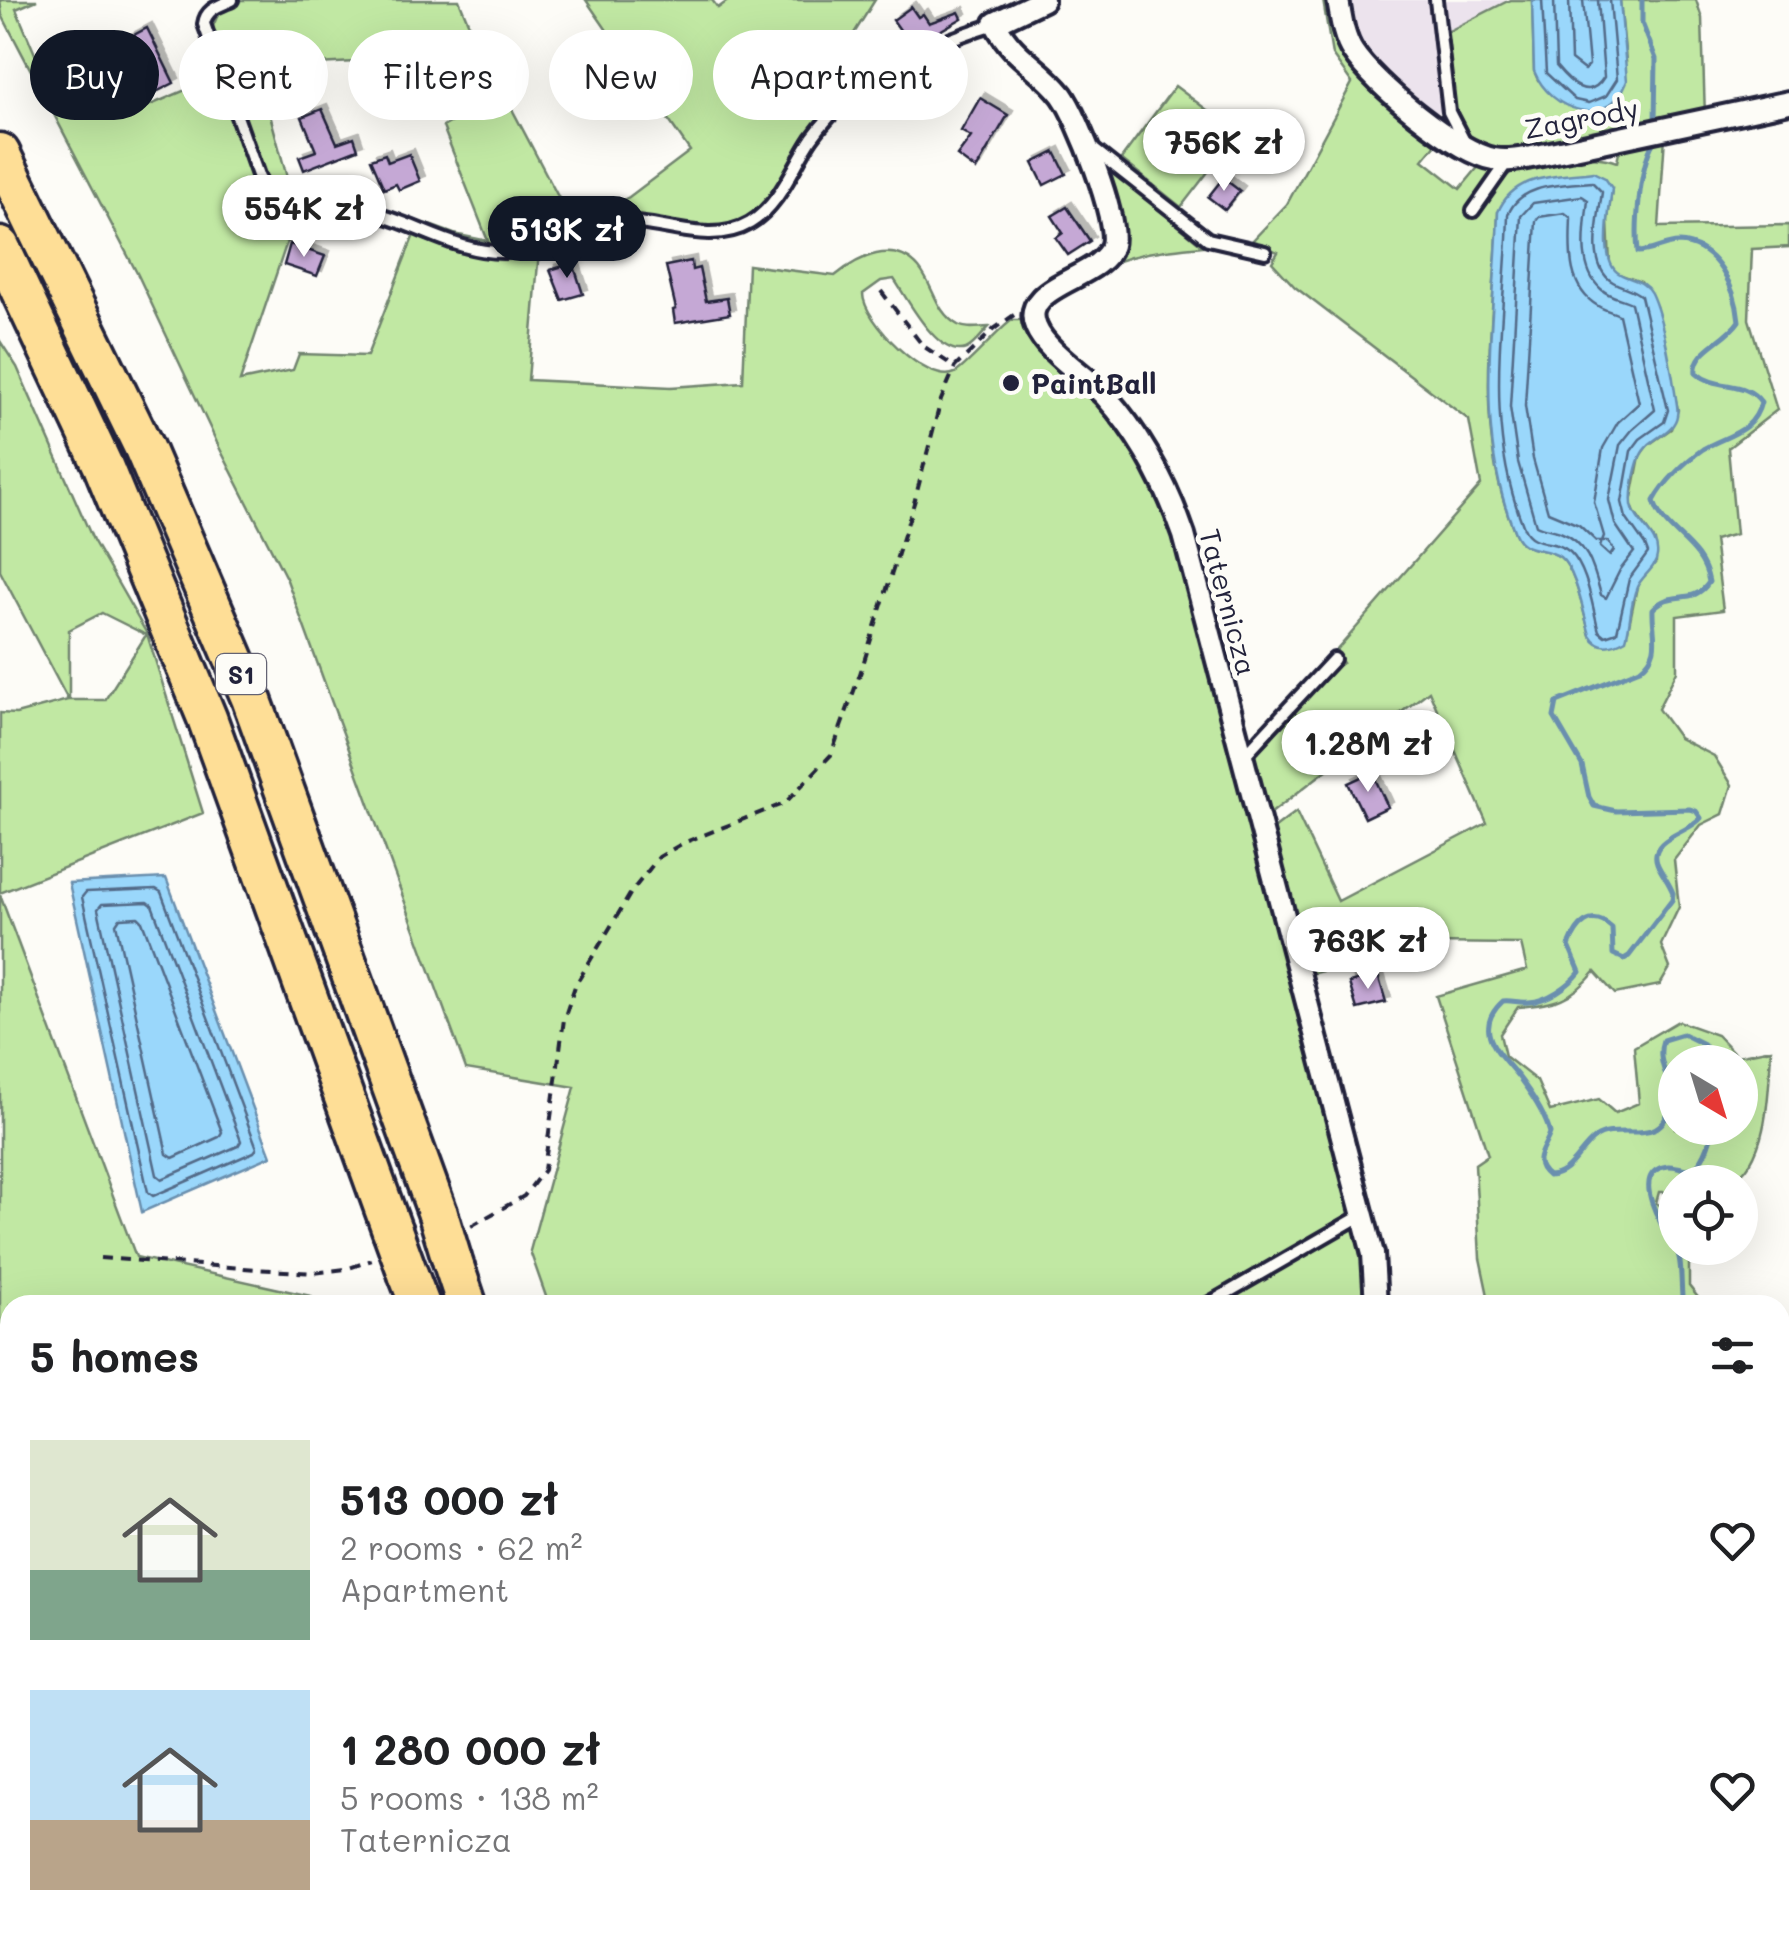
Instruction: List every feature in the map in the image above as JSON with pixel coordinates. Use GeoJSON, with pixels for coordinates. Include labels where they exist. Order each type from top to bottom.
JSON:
{"type":"FeatureCollection","features":[{"type":"Feature","properties":{"kind":"highway","name":"S1"},"geometry":{"type":"LineString","coordinates":[[0,153],[144,448],[251,698],[464,1295]]}},
{"type":"Feature","properties":{"kind":"highway","name":"S1"},"geometry":{"type":"LineString","coordinates":[[0,247],[104,466],[207,718],[414,1290]]}},
{"type":"Feature","properties":{"kind":"street","name":"Zagrody"},"geometry":{"type":"LineString","coordinates":[[1338,0],[1347,40],[1360,60],[1420,117],[1486,157],[1508,160],[1789,102]]}},
{"type":"Feature","properties":{"kind":"street"},"geometry":{"type":"LineString","coordinates":[[1032,2],[996,23],[1007,45],[1064,98],[1110,213],[1112,245],[1099,265],[1046,294],[1034,312]]}},
{"type":"Feature","properties":{"kind":"street","name":"Taternicza"},"geometry":{"type":"LineString","coordinates":[[1034,312],[1037,331],[1106,397],[1125,421],[1166,490],[1196,574],[1373,1254],[1375,1295]]}},
{"type":"Feature","properties":{"kind":"lane"},"geometry":{"type":"LineString","coordinates":[[232,0],[211,9],[204,24],[259,178],[272,195],[290,202],[368,212],[481,250],[510,252],[606,223],[631,222],[709,233],[750,223],[772,202],[818,130],[841,104],[888,68],[939,42],[996,23]]}},
{"type":"Feature","properties":{"kind":"lane"},"geometry":{"type":"LineString","coordinates":[[1436,0],[1449,112],[1467,146]]}},
{"type":"Feature","properties":{"kind":"lane"},"geometry":{"type":"LineString","coordinates":[[1086,146],[1106,156],[1208,239],[1265,252]]}},
{"type":"Feature","properties":{"kind":"lane"},"geometry":{"type":"LineString","coordinates":[[1473,212],[1508,160]]}},
{"type":"Feature","properties":{"kind":"lane"},"geometry":{"type":"LineString","coordinates":[[1242,758],[1334,659]]}},
{"type":"Feature","properties":{"kind":"lane"},"geometry":{"type":"LineString","coordinates":[[1223,1295],[1362,1215]]}},
{"type":"Feature","properties":{"kind":"path"},"geometry":{"type":"LineString","coordinates":[[881,291],[924,346],[955,367]]}},
{"type":"Feature","properties":{"kind":"path"},"geometry":{"type":"LineString","coordinates":[[614,921],[659,857],[683,843],[785,803],[831,755],[914,503],[941,400],[955,367],[1010,316],[1034,312]]}},
{"type":"Feature","properties":{"kind":"shaded area"},"geometry":{"type":"Polygon","coordinates":[[[1349,0],[1510,0],[1448,32],[1456,113],[1431,112],[1386,79],[1362,48],[1349,0]]]}},
{"type":"Feature","properties":{"kind":"green space"},"geometry":{"type":"Polygon","coordinates":[[[0,0],[37,0],[16,9],[30,42],[30,69],[2,15],[0,0]]]}},
{"type":"Feature","properties":{"kind":"green space"},"geometry":{"type":"Polygon","coordinates":[[[240,0],[459,0],[471,30],[348,30],[348,62],[328,63],[328,30],[214,30],[220,10],[240,0]]]}},
{"type":"Feature","properties":{"kind":"green space"},"geometry":{"type":"Polygon","coordinates":[[[586,0],[712,0],[718,8],[729,0],[875,0],[856,30],[713,30],[713,120],[819,120],[777,188],[749,217],[720,228],[629,219],[508,245],[458,239],[427,229],[427,224],[488,241],[443,127],[455,120],[518,120],[573,225],[629,197],[690,151],[669,120],[693,120],[693,30],[607,30],[586,0]]]}},
{"type":"Feature","properties":{"kind":"green space"},"geometry":{"type":"Polygon","coordinates":[[[1323,0],[1332,0],[1338,27],[1441,138],[1423,160],[1460,189],[1480,165],[1493,171],[1474,215],[1500,182],[1527,165],[1575,157],[1617,162],[1620,148],[1665,136],[1659,227],[1789,225],[1789,247],[1752,249],[1749,319],[1777,410],[1728,448],[1736,534],[1714,540],[1723,610],[1677,616],[1677,671],[1658,709],[1679,738],[1714,756],[1732,785],[1723,814],[1701,825],[1674,860],[1679,907],[1661,945],[1670,968],[1660,985],[1615,994],[1595,972],[1561,999],[1518,1007],[1500,1034],[1505,1056],[1537,1081],[1550,1111],[1599,1099],[1615,1113],[1639,1103],[1634,1047],[1678,1021],[1717,1035],[1727,1045],[1658,1045],[1658,1145],[1758,1145],[1758,1052],[1771,1049],[1764,1122],[1760,1141],[1748,1165],[1658,1165],[1658,1265],[1689,1265],[1689,1286],[1696,1295],[1488,1295],[1480,1258],[1475,1164],[1488,1155],[1436,996],[1527,970],[1521,944],[1427,943],[1307,975],[1266,835],[1296,812],[1338,901],[1487,823],[1429,691],[1262,820],[1248,759],[1333,667],[1343,663],[1335,652],[1481,485],[1469,420],[1295,287],[1272,262],[1278,252],[1252,241],[1287,204],[1352,83],[1332,55],[1323,0]],[[1612,188],[1498,212],[1489,374],[1493,454],[1515,533],[1529,547],[1554,553],[1566,563],[1590,635],[1628,630],[1638,582],[1656,562],[1655,541],[1631,503],[1640,456],[1671,429],[1678,410],[1656,306],[1641,282],[1616,273],[1610,265],[1608,220],[1612,188]]]}},
{"type":"Feature","properties":{"kind":"green space"},"geometry":{"type":"Polygon","coordinates":[[[1510,0],[1532,0],[1534,71],[1538,80],[1626,61],[1620,0],[1696,0],[1702,18],[1705,118],[1513,155],[1477,146],[1456,113],[1447,32],[1510,0]]]}},
{"type":"Feature","properties":{"kind":"green space"},"geometry":{"type":"Polygon","coordinates":[[[1175,86],[1238,133],[1181,207],[1121,159],[1175,86]]]}},
{"type":"Feature","properties":{"kind":"green space"},"geometry":{"type":"Polygon","coordinates":[[[179,93],[179,120],[235,120],[247,163],[263,192],[274,202],[274,225],[287,242],[240,381],[293,370],[299,354],[367,356],[415,232],[456,247],[539,251],[528,380],[671,387],[743,382],[748,265],[835,276],[876,254],[899,254],[909,259],[924,275],[950,320],[966,327],[989,327],[969,347],[955,350],[924,325],[894,279],[881,281],[863,294],[873,319],[898,348],[929,370],[943,374],[960,370],[1012,320],[1027,320],[1102,400],[1162,491],[1312,1037],[1369,1295],[545,1295],[530,1251],[575,1087],[466,1069],[287,580],[138,275],[57,120],[159,120],[159,101],[179,93]]]}},
{"type":"Feature","properties":{"kind":"green space"},"geometry":{"type":"Polygon","coordinates":[[[242,120],[271,120],[291,192],[370,202],[368,207],[295,200],[276,192],[242,120]]]}},
{"type":"Feature","properties":{"kind":"green space"},"geometry":{"type":"Polygon","coordinates":[[[1110,169],[1203,246],[1136,256],[1098,270],[1112,258],[1103,173],[1110,169]]]}},
{"type":"Feature","properties":{"kind":"green space"},"geometry":{"type":"Polygon","coordinates":[[[0,341],[17,367],[93,540],[147,634],[203,813],[0,893],[0,713],[16,714],[68,700],[0,571],[0,341]],[[102,613],[69,630],[69,700],[105,700],[146,635],[102,613]]]}},
{"type":"Feature","properties":{"kind":"green space"},"geometry":{"type":"Polygon","coordinates":[[[0,895],[136,1257],[307,1295],[0,1295],[0,895]]]}},
{"type":"Feature","properties":{"kind":"water"},"geometry":{"type":"Polygon","coordinates":[[[1532,0],[1620,0],[1627,81],[1607,106],[1594,111],[1580,110],[1553,97],[1542,85],[1534,71],[1532,0]]]}},
{"type":"Feature","properties":{"kind":"water"},"geometry":{"type":"Polygon","coordinates":[[[1593,172],[1605,178],[1612,188],[1607,234],[1609,259],[1620,274],[1641,283],[1651,293],[1677,405],[1675,423],[1644,449],[1633,483],[1633,509],[1655,543],[1656,560],[1637,587],[1626,639],[1606,646],[1590,635],[1566,563],[1554,553],[1529,547],[1515,533],[1502,494],[1490,414],[1498,212],[1505,199],[1525,184],[1593,172]]]}},
{"type":"Feature","properties":{"kind":"water"},"geometry":{"type":"Polygon","coordinates":[[[166,878],[271,1156],[142,1212],[69,883],[166,878]]]}},
{"type":"Feature","properties":{"kind":"building"},"geometry":{"type":"Polygon","coordinates":[[[911,7],[929,23],[959,12],[962,18],[941,30],[900,30],[893,20],[911,7]]]}},
{"type":"Feature","properties":{"kind":"building"},"geometry":{"type":"Polygon","coordinates":[[[159,52],[174,83],[159,90],[159,52]]]}},
{"type":"Feature","properties":{"kind":"building"},"geometry":{"type":"Polygon","coordinates":[[[980,98],[1008,115],[976,170],[957,156],[971,137],[961,131],[980,98]]]}},
{"type":"Feature","properties":{"kind":"building"},"geometry":{"type":"Polygon","coordinates":[[[303,120],[327,120],[337,143],[354,137],[358,149],[304,170],[299,157],[316,151],[303,120]]]}},
{"type":"Feature","properties":{"kind":"building"},"geometry":{"type":"Polygon","coordinates":[[[1055,152],[1066,174],[1044,185],[1033,163],[1055,152]]]}},
{"type":"Feature","properties":{"kind":"building"},"geometry":{"type":"Polygon","coordinates":[[[385,154],[388,162],[409,154],[420,181],[399,190],[396,184],[384,189],[371,159],[385,154]]]}},
{"type":"Feature","properties":{"kind":"building"},"geometry":{"type":"Polygon","coordinates":[[[1223,178],[1240,191],[1225,210],[1208,197],[1223,178]]]}},
{"type":"Feature","properties":{"kind":"building"},"geometry":{"type":"Polygon","coordinates":[[[1067,207],[1090,241],[1068,255],[1056,238],[1063,233],[1052,216],[1067,207]]]}},
{"type":"Feature","properties":{"kind":"building"},"geometry":{"type":"Polygon","coordinates":[[[290,244],[325,256],[317,276],[284,265],[290,244]]]}},
{"type":"Feature","properties":{"kind":"building"},"geometry":{"type":"Polygon","coordinates":[[[691,261],[692,270],[699,268],[706,301],[727,298],[730,314],[675,323],[676,309],[666,266],[691,261]]]}},
{"type":"Feature","properties":{"kind":"building"},"geometry":{"type":"Polygon","coordinates":[[[573,263],[583,294],[562,300],[550,270],[573,263]]]}},
{"type":"Feature","properties":{"kind":"building"},"geometry":{"type":"Polygon","coordinates":[[[1372,772],[1388,807],[1365,818],[1348,783],[1372,772]]]}},
{"type":"Feature","properties":{"kind":"building"},"geometry":{"type":"Polygon","coordinates":[[[1378,975],[1386,1002],[1357,1009],[1349,983],[1378,975]]]}},
{"type":"Feature","properties":{"kind":"waterway"},"geometry":{"type":"LineString","coordinates":[[1642,0],[1642,23],[1656,59],[1655,122]]}},
{"type":"Feature","properties":{"kind":"waterway"},"geometry":{"type":"LineString","coordinates":[[1653,143],[1640,196],[1638,252],[1678,243],[1692,245],[1714,260],[1734,295],[1739,321],[1699,358],[1696,373],[1713,382],[1747,390],[1761,402],[1746,427],[1696,454],[1669,479],[1654,501],[1665,522],[1699,557],[1709,582],[1696,594],[1668,599],[1653,609],[1654,649],[1640,669],[1557,702],[1554,717],[1582,765],[1594,806],[1616,811],[1690,809],[1701,818],[1659,847],[1657,863],[1673,893],[1672,900],[1629,956],[1624,959],[1613,954],[1612,928],[1598,920],[1586,922],[1569,946],[1580,972],[1543,999],[1503,1001],[1493,1013],[1489,1034],[1545,1120],[1550,1133],[1539,1160],[1548,1176],[1563,1171],[1595,1138],[1658,1126]]}},
{"type":"Feature","properties":{"kind":"waterway"},"geometry":{"type":"LineString","coordinates":[[1662,1045],[1663,1040],[1683,1034],[1704,1045]]}},
{"type":"Feature","properties":{"kind":"waterway"},"geometry":{"type":"LineString","coordinates":[[1697,1165],[1708,1145]]}},
{"type":"Feature","properties":{"kind":"waterway"},"geometry":{"type":"LineString","coordinates":[[1658,1169],[1650,1178],[1649,1189],[1658,1216]]}},
{"type":"Feature","properties":{"kind":"waterway"},"geometry":{"type":"LineString","coordinates":[[1680,1265],[1682,1295]]}},
{"type":"Feature","properties":{"kind":"place","name":"PaintBall"},"geometry":{"type":"Point","coordinates":[1011,383]}}]}
